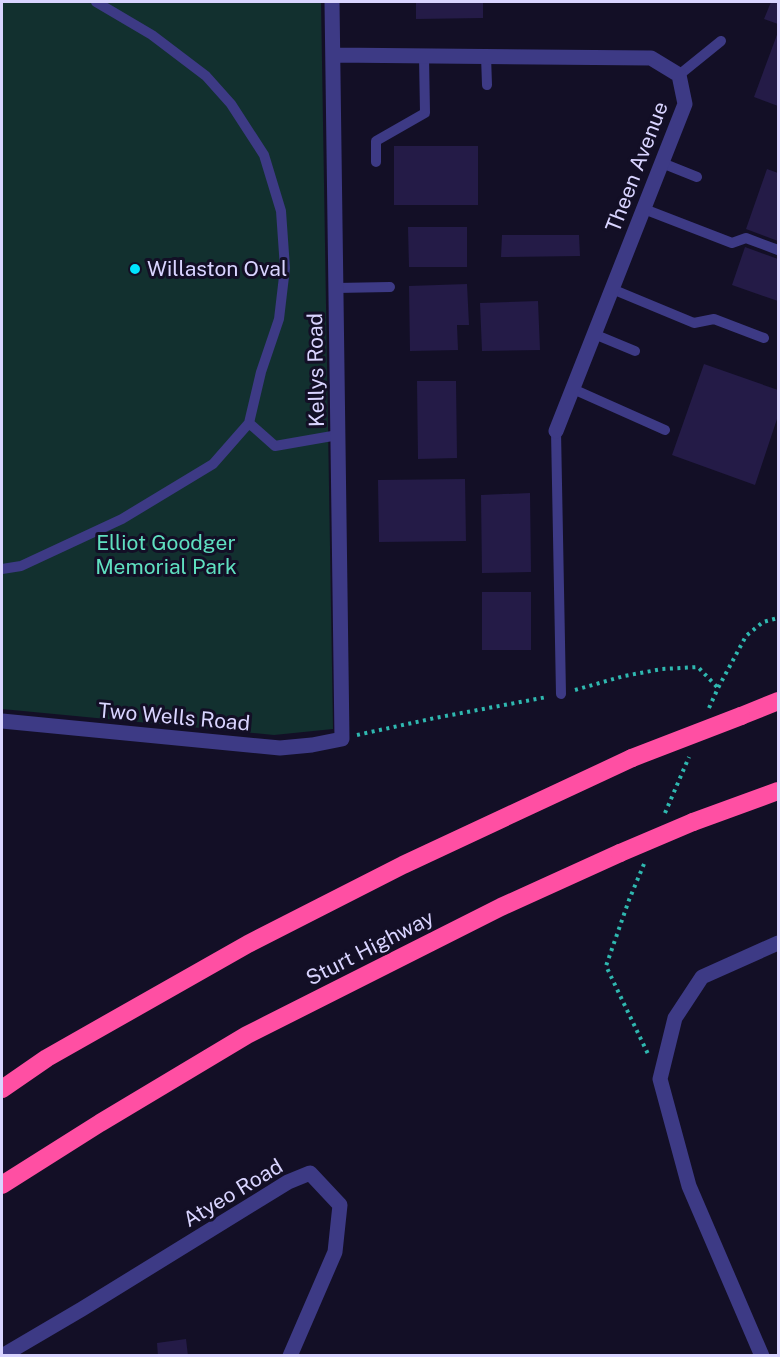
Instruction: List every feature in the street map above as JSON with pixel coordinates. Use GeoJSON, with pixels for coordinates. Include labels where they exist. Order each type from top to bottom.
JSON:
{"type":"FeatureCollection","features":[{"type":"Feature","properties":{"kind":"highway"},"geometry":{"type":"LineString","coordinates":[[2,1089],[47,1059],[248,944],[403,866],[632,758],[778,701]]}},
{"type":"Feature","properties":{"kind":"highway","name":"Sturt Highway"},"geometry":{"type":"LineString","coordinates":[[2,1185],[247,1035],[501,907],[693,822],[778,791]]}},
{"type":"Feature","properties":{"kind":"street","name":"Kellys Road"},"geometry":{"type":"LineString","coordinates":[[332,2],[342,739]]}},
{"type":"Feature","properties":{"kind":"street"},"geometry":{"type":"LineString","coordinates":[[333,55],[651,58],[679,75]]}},
{"type":"Feature","properties":{"kind":"street","name":"Theen Avenue"},"geometry":{"type":"LineString","coordinates":[[556,431],[685,104],[679,75]]}},
{"type":"Feature","properties":{"kind":"street","name":"Two Wells Road"},"geometry":{"type":"LineString","coordinates":[[2,721],[280,748],[342,739]]}},
{"type":"Feature","properties":{"kind":"street"},"geometry":{"type":"LineString","coordinates":[[762,1356],[689,1186],[660,1079],[675,1018],[702,977],[778,943]]}},
{"type":"Feature","properties":{"kind":"street","name":"Atyeo Road"},"geometry":{"type":"LineString","coordinates":[[2,1356],[82,1310],[288,1182],[310,1173],[340,1205],[335,1252],[290,1356]]}},
{"type":"Feature","properties":{"kind":"lane"},"geometry":{"type":"LineString","coordinates":[[2,569],[21,566],[122,519],[213,464],[249,423],[261,372],[279,319],[285,268],[281,211],[264,155],[231,104],[206,76],[152,35],[96,2]]}},
{"type":"Feature","properties":{"kind":"lane"},"geometry":{"type":"LineString","coordinates":[[679,75],[721,41]]}},
{"type":"Feature","properties":{"kind":"lane"},"geometry":{"type":"LineString","coordinates":[[376,162],[376,141],[425,113],[424,56]]}},
{"type":"Feature","properties":{"kind":"lane"},"geometry":{"type":"LineString","coordinates":[[486,56],[487,85]]}},
{"type":"Feature","properties":{"kind":"lane"},"geometry":{"type":"LineString","coordinates":[[662,163],[697,177]]}},
{"type":"Feature","properties":{"kind":"lane"},"geometry":{"type":"LineString","coordinates":[[644,209],[732,243],[746,238],[778,250]]}},
{"type":"Feature","properties":{"kind":"lane"},"geometry":{"type":"LineString","coordinates":[[336,288],[390,287]]}},
{"type":"Feature","properties":{"kind":"lane"},"geometry":{"type":"LineString","coordinates":[[612,289],[694,323],[714,319],[764,338]]}},
{"type":"Feature","properties":{"kind":"lane"},"geometry":{"type":"LineString","coordinates":[[594,334],[635,351]]}},
{"type":"Feature","properties":{"kind":"lane"},"geometry":{"type":"LineString","coordinates":[[573,389],[665,430]]}},
{"type":"Feature","properties":{"kind":"lane"},"geometry":{"type":"LineString","coordinates":[[249,423],[276,446],[338,435]]}},
{"type":"Feature","properties":{"kind":"lane"},"geometry":{"type":"LineString","coordinates":[[556,431],[561,694]]}},
{"type":"Feature","properties":{"kind":"path"},"geometry":{"type":"LineString","coordinates":[[342,739],[435,718],[561,694],[633,674],[662,669],[698,667],[718,688]]}},
{"type":"Feature","properties":{"kind":"green space","name":"Elliot Goodger Memorial Park"},"geometry":{"type":"Polygon","coordinates":[[[2,2],[321,2],[333,729],[274,735],[2,709],[2,2]]]}},
{"type":"Feature","properties":{"kind":"building"},"geometry":{"type":"Polygon","coordinates":[[[416,2],[483,2],[483,18],[416,19],[416,2]]]}},
{"type":"Feature","properties":{"kind":"building"},"geometry":{"type":"Polygon","coordinates":[[[771,2],[778,2],[778,24],[764,19],[771,2]]]}},
{"type":"Feature","properties":{"kind":"building"},"geometry":{"type":"Polygon","coordinates":[[[778,32],[778,106],[754,97],[778,32]]]}},
{"type":"Feature","properties":{"kind":"building"},"geometry":{"type":"Polygon","coordinates":[[[394,146],[478,146],[478,205],[394,205],[394,146]]]}},
{"type":"Feature","properties":{"kind":"building"},"geometry":{"type":"Polygon","coordinates":[[[767,169],[778,173],[778,241],[746,229],[767,169]]]}},
{"type":"Feature","properties":{"kind":"building"},"geometry":{"type":"Polygon","coordinates":[[[408,227],[467,227],[467,267],[409,267],[408,227]]]}},
{"type":"Feature","properties":{"kind":"building"},"geometry":{"type":"Polygon","coordinates":[[[502,235],[579,235],[580,256],[501,257],[502,235]]]}},
{"type":"Feature","properties":{"kind":"building"},"geometry":{"type":"Polygon","coordinates":[[[745,247],[778,259],[778,301],[732,285],[745,247]]]}},
{"type":"Feature","properties":{"kind":"building"},"geometry":{"type":"Polygon","coordinates":[[[467,284],[469,325],[457,325],[458,350],[410,351],[409,286],[467,284]]]}},
{"type":"Feature","properties":{"kind":"building"},"geometry":{"type":"Polygon","coordinates":[[[538,301],[540,350],[482,351],[480,303],[538,301]]]}},
{"type":"Feature","properties":{"kind":"building"},"geometry":{"type":"Polygon","coordinates":[[[704,364],[778,390],[778,416],[755,485],[672,455],[704,364]]]}},
{"type":"Feature","properties":{"kind":"building"},"geometry":{"type":"Polygon","coordinates":[[[417,381],[456,381],[457,458],[418,459],[417,381]]]}},
{"type":"Feature","properties":{"kind":"building"},"geometry":{"type":"Polygon","coordinates":[[[465,479],[466,541],[379,542],[378,480],[465,479]]]}},
{"type":"Feature","properties":{"kind":"building"},"geometry":{"type":"Polygon","coordinates":[[[530,493],[531,572],[482,573],[481,495],[530,493]]]}},
{"type":"Feature","properties":{"kind":"building"},"geometry":{"type":"Polygon","coordinates":[[[482,592],[531,592],[531,650],[482,650],[482,592]]]}},
{"type":"Feature","properties":{"kind":"building"},"geometry":{"type":"Polygon","coordinates":[[[186,1339],[188,1356],[158,1356],[157,1343],[186,1339]]]}},
{"type":"Feature","properties":{"kind":"place","name":"Willaston Oval"},"geometry":{"type":"Point","coordinates":[135,269]}}]}
